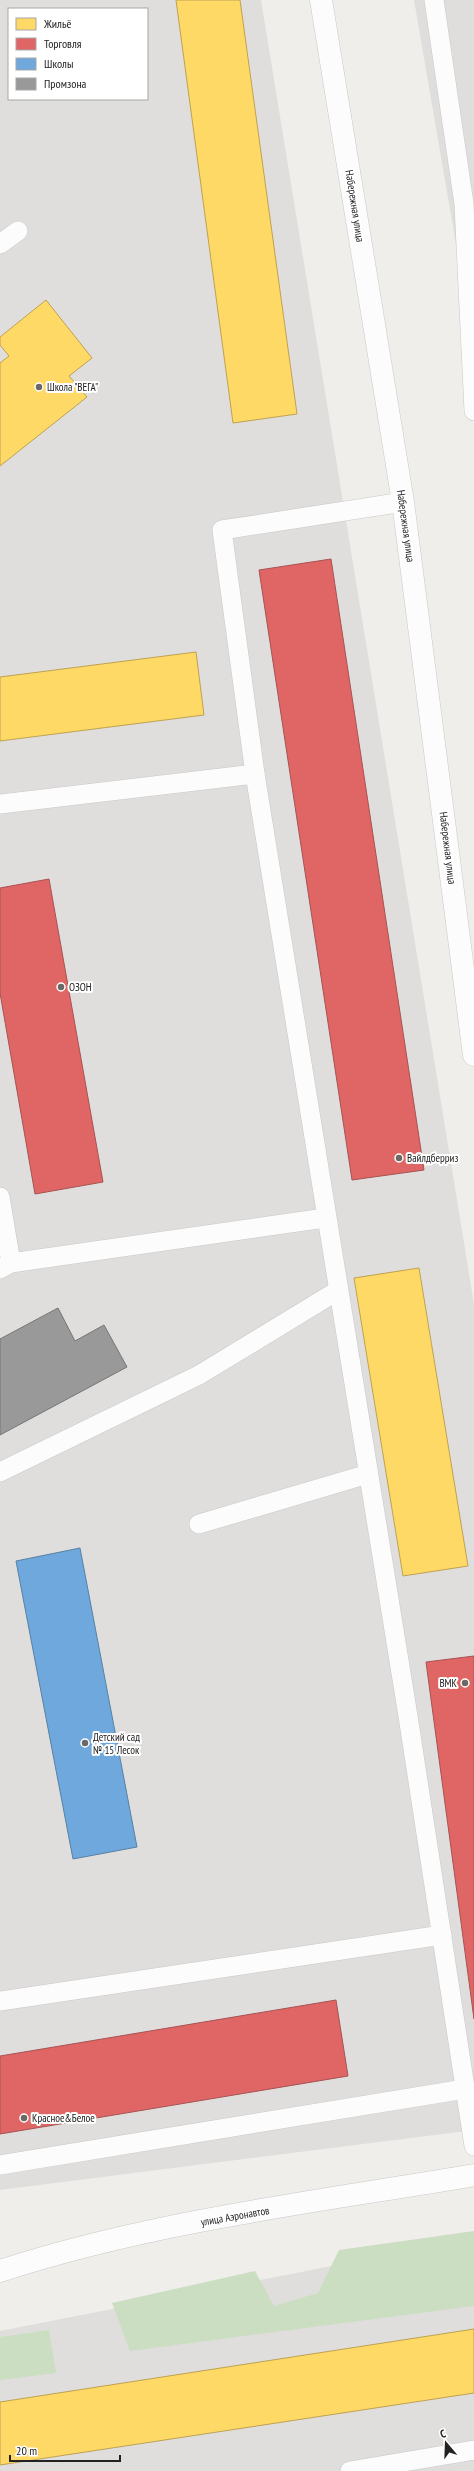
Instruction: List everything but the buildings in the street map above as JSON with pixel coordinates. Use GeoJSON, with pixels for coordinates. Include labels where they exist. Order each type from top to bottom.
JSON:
{"type":"FeatureCollection","features":[{"type":"Feature","properties":{"kind":"street","name":"Набережная улица"},"geometry":{"type":"LineString","coordinates":[[321,0],[403,502],[474,1055]]}},
{"type":"Feature","properties":{"kind":"street","name":"улица Аэронавтов"},"geometry":{"type":"LineString","coordinates":[[0,2271],[56,2253],[167,2228],[474,2175]]}},
{"type":"Feature","properties":{"kind":"lane"},"geometry":{"type":"LineString","coordinates":[[434,0],[464,204],[474,411]]}},
{"type":"Feature","properties":{"kind":"lane"},"geometry":{"type":"LineString","coordinates":[[0,244],[18,231]]}},
{"type":"Feature","properties":{"kind":"lane"},"geometry":{"type":"LineString","coordinates":[[403,502],[222,530],[255,774],[325,1218],[368,1474],[442,1935],[474,2146]]}},
{"type":"Feature","properties":{"kind":"lane"},"geometry":{"type":"LineString","coordinates":[[0,804],[255,774]]}},
{"type":"Feature","properties":{"kind":"lane"},"geometry":{"type":"LineString","coordinates":[[0,1197],[6,1266],[325,1218]]}},
{"type":"Feature","properties":{"kind":"lane"},"geometry":{"type":"LineString","coordinates":[[0,1472],[199,1375],[337,1291]]}},
{"type":"Feature","properties":{"kind":"lane"},"geometry":{"type":"LineString","coordinates":[[199,1524],[368,1474]]}},
{"type":"Feature","properties":{"kind":"lane"},"geometry":{"type":"LineString","coordinates":[[0,2000],[442,1935]]}},
{"type":"Feature","properties":{"kind":"lane"},"geometry":{"type":"LineString","coordinates":[[0,2165],[465,2089]]}},
{"type":"Feature","properties":{"kind":"lane"},"geometry":{"type":"LineString","coordinates":[[350,2471],[474,2450]]}},
{"type":"Feature","properties":{"kind":"shaded area"},"geometry":{"type":"Polygon","coordinates":[[[0,0],[261,0],[474,1304],[474,2130],[0,2190],[0,0]]]}},
{"type":"Feature","properties":{"kind":"shaded area"},"geometry":{"type":"Polygon","coordinates":[[[414,0],[474,0],[474,349],[414,0]]]}},
{"type":"Feature","properties":{"kind":"shaded area"},"geometry":{"type":"Polygon","coordinates":[[[474,2238],[474,2471],[0,2471],[0,2331],[474,2238]]]}},
{"type":"Feature","properties":{"kind":"green space"},"geometry":{"type":"Polygon","coordinates":[[[474,2231],[474,2306],[130,2351],[112,2303],[255,2271],[274,2306],[318,2293],[339,2250],[474,2231]]]}},
{"type":"Feature","properties":{"kind":"green space"},"geometry":{"type":"Polygon","coordinates":[[[49,2330],[56,2373],[0,2380],[0,2337],[49,2330]]]}},
{"type":"Feature","properties":{"kind":"place","name":"Школа \"ВЕГА\""},"geometry":{"type":"Point","coordinates":[39,387]}},
{"type":"Feature","properties":{"kind":"place","name":"ОЗОН"},"geometry":{"type":"Point","coordinates":[61,987]}},
{"type":"Feature","properties":{"kind":"place","name":"Вайлдберриз"},"geometry":{"type":"Point","coordinates":[399,1158]}},
{"type":"Feature","properties":{"kind":"place","name":"ВМК"},"geometry":{"type":"Point","coordinates":[465,1683]}},
{"type":"Feature","properties":{"kind":"place","name":"Детский сад № 15 Лесок"},"geometry":{"type":"Point","coordinates":[85,1743]}},
{"type":"Feature","properties":{"kind":"place","name":"Красное&Белое"},"geometry":{"type":"Point","coordinates":[24,2118]}}]}
